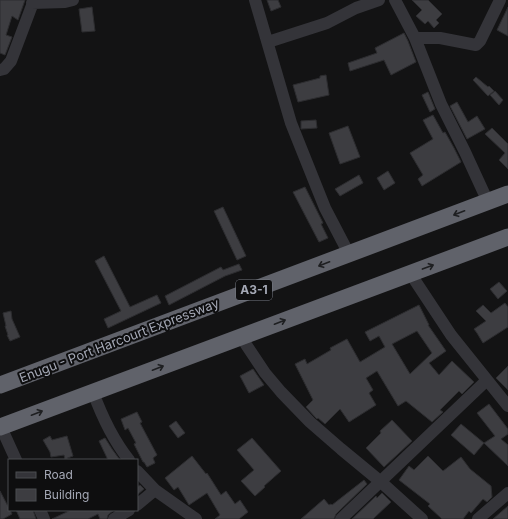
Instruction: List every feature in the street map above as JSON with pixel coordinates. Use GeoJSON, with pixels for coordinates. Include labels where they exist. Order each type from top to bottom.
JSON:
{"type":"FeatureCollection","features":[{"type":"Feature","properties":{"kind":"highway","name":"Enugu - Port Harcourt Expressway"},"geometry":{"type":"LineString","coordinates":[[0,385],[508,194]]}},
{"type":"Feature","properties":{"kind":"highway"},"geometry":{"type":"LineString","coordinates":[[0,427],[508,237]]}},
{"type":"Feature","properties":{"kind":"street"},"geometry":{"type":"LineString","coordinates":[[0,70],[4,69],[11,61],[33,1],[66,2],[73,0]]}},
{"type":"Feature","properties":{"kind":"street"},"geometry":{"type":"LineString","coordinates":[[255,0],[291,124],[325,208],[349,254]]}},
{"type":"Feature","properties":{"kind":"street"},"geometry":{"type":"LineString","coordinates":[[268,42],[327,23],[356,8],[379,0]]}},
{"type":"Feature","properties":{"kind":"street"},"geometry":{"type":"LineString","coordinates":[[395,0],[415,38],[441,104],[488,202]]}},
{"type":"Feature","properties":{"kind":"street"},"geometry":{"type":"LineString","coordinates":[[415,38],[440,38],[476,45],[480,41],[500,0]]}},
{"type":"Feature","properties":{"kind":"street"},"geometry":{"type":"LineString","coordinates":[[410,273],[451,335],[508,406]]}},
{"type":"Feature","properties":{"kind":"street"},"geometry":{"type":"LineString","coordinates":[[241,337],[265,373],[310,422],[422,519]]}},
{"type":"Feature","properties":{"kind":"street"},"geometry":{"type":"LineString","coordinates":[[341,519],[487,380]]}},
{"type":"Feature","properties":{"kind":"street"},"geometry":{"type":"LineString","coordinates":[[93,392],[99,409],[127,459]]}},
{"type":"Feature","properties":{"kind":"street"},"geometry":{"type":"LineString","coordinates":[[0,427],[16,459]]}},
{"type":"Feature","properties":{"kind":"street"},"geometry":{"type":"LineString","coordinates":[[138,472],[155,490],[196,519]]}},
{"type":"Feature","properties":{"kind":"street"},"geometry":{"type":"LineString","coordinates":[[138,504],[155,490]]}},
{"type":"Feature","properties":{"kind":"street"},"geometry":{"type":"LineString","coordinates":[[478,519],[508,493]]}},
{"type":"Feature","properties":{"kind":"street"},"geometry":{"type":"LineString","coordinates":[[114,519],[127,511]]}},
{"type":"Feature","properties":{"kind":"building"},"geometry":{"type":"Polygon","coordinates":[[[0,0],[25,0],[18,20],[12,16],[6,35],[12,37],[5,55],[0,53],[0,0]]]}},
{"type":"Feature","properties":{"kind":"building"},"geometry":{"type":"Polygon","coordinates":[[[267,0],[278,0],[281,7],[271,11],[267,0]]]}},
{"type":"Feature","properties":{"kind":"building"},"geometry":{"type":"Polygon","coordinates":[[[412,0],[428,0],[442,14],[436,20],[439,23],[434,28],[428,21],[425,24],[416,16],[422,10],[412,0]]]}},
{"type":"Feature","properties":{"kind":"building"},"geometry":{"type":"Polygon","coordinates":[[[92,7],[95,31],[82,32],[79,9],[92,7]]]}},
{"type":"Feature","properties":{"kind":"building"},"geometry":{"type":"Polygon","coordinates":[[[508,7],[508,36],[497,30],[508,7]]]}},
{"type":"Feature","properties":{"kind":"building"},"geometry":{"type":"Polygon","coordinates":[[[404,33],[416,62],[391,75],[384,60],[350,71],[348,63],[377,53],[375,48],[404,33]]]}},
{"type":"Feature","properties":{"kind":"building"},"geometry":{"type":"Polygon","coordinates":[[[326,75],[329,95],[298,102],[293,85],[326,75]]]}},
{"type":"Feature","properties":{"kind":"building"},"geometry":{"type":"Polygon","coordinates":[[[476,77],[494,91],[488,96],[473,80],[476,77]]]}},
{"type":"Feature","properties":{"kind":"building"},"geometry":{"type":"Polygon","coordinates":[[[495,91],[503,100],[499,105],[490,95],[495,91]]]}},
{"type":"Feature","properties":{"kind":"building"},"geometry":{"type":"Polygon","coordinates":[[[428,92],[435,109],[430,112],[422,95],[428,92]]]}},
{"type":"Feature","properties":{"kind":"building"},"geometry":{"type":"Polygon","coordinates":[[[457,102],[468,122],[477,116],[485,129],[467,139],[450,106],[457,102]]]}},
{"type":"Feature","properties":{"kind":"building"},"geometry":{"type":"Polygon","coordinates":[[[433,115],[443,133],[445,132],[461,162],[422,186],[418,179],[423,175],[410,153],[433,139],[423,120],[433,115]]]}},
{"type":"Feature","properties":{"kind":"building"},"geometry":{"type":"Polygon","coordinates":[[[316,120],[317,128],[301,129],[301,121],[316,120]]]}},
{"type":"Feature","properties":{"kind":"building"},"geometry":{"type":"Polygon","coordinates":[[[348,126],[360,157],[340,164],[329,133],[348,126]]]}},
{"type":"Feature","properties":{"kind":"building"},"geometry":{"type":"Polygon","coordinates":[[[492,128],[508,144],[508,169],[499,160],[505,153],[485,134],[492,128]]]}},
{"type":"Feature","properties":{"kind":"building"},"geometry":{"type":"Polygon","coordinates":[[[388,171],[395,183],[384,190],[377,178],[388,171]]]}},
{"type":"Feature","properties":{"kind":"building"},"geometry":{"type":"Polygon","coordinates":[[[359,175],[363,183],[340,196],[335,189],[359,175]]]}},
{"type":"Feature","properties":{"kind":"building"},"geometry":{"type":"Polygon","coordinates":[[[305,187],[323,223],[321,224],[328,238],[319,242],[293,192],[305,187]]]}},
{"type":"Feature","properties":{"kind":"building"},"geometry":{"type":"Polygon","coordinates":[[[223,207],[246,256],[237,260],[214,211],[223,207]]]}},
{"type":"Feature","properties":{"kind":"building"},"geometry":{"type":"Polygon","coordinates":[[[104,256],[130,307],[157,295],[161,303],[108,328],[104,319],[121,311],[95,261],[104,256]]]}},
{"type":"Feature","properties":{"kind":"building"},"geometry":{"type":"Polygon","coordinates":[[[239,264],[242,270],[225,276],[169,305],[165,296],[221,267],[223,270],[239,264]]]}},
{"type":"Feature","properties":{"kind":"building"},"geometry":{"type":"Polygon","coordinates":[[[499,282],[507,291],[498,299],[490,289],[499,282]]]}},
{"type":"Feature","properties":{"kind":"building"},"geometry":{"type":"Polygon","coordinates":[[[505,303],[508,307],[508,327],[483,343],[474,329],[486,321],[476,311],[483,305],[491,313],[505,303]]]}},
{"type":"Feature","properties":{"kind":"building"},"geometry":{"type":"Polygon","coordinates":[[[419,305],[428,325],[446,351],[429,363],[439,375],[452,361],[474,382],[462,394],[459,391],[440,410],[443,412],[432,422],[406,401],[398,406],[377,371],[366,378],[373,390],[369,393],[376,405],[349,422],[340,409],[325,424],[318,418],[317,419],[306,407],[313,400],[295,364],[305,359],[307,364],[331,350],[330,348],[347,339],[360,362],[385,347],[379,336],[370,341],[365,332],[419,305]],[[417,331],[392,344],[410,374],[432,353],[417,331]]]}},
{"type":"Feature","properties":{"kind":"building"},"geometry":{"type":"Polygon","coordinates":[[[11,311],[12,319],[20,337],[10,341],[7,335],[3,313],[11,311]]]}},
{"type":"Feature","properties":{"kind":"building"},"geometry":{"type":"Polygon","coordinates":[[[508,366],[508,390],[496,378],[508,366]]]}},
{"type":"Feature","properties":{"kind":"building"},"geometry":{"type":"Polygon","coordinates":[[[253,369],[264,385],[249,393],[240,376],[253,369]]]}},
{"type":"Feature","properties":{"kind":"building"},"geometry":{"type":"Polygon","coordinates":[[[489,404],[508,429],[508,434],[501,439],[508,445],[508,466],[484,443],[495,436],[477,413],[489,404]]]}},
{"type":"Feature","properties":{"kind":"building"},"geometry":{"type":"Polygon","coordinates":[[[137,412],[142,422],[140,423],[157,455],[153,458],[155,463],[147,467],[134,444],[136,443],[128,428],[125,430],[121,419],[137,412]]]}},
{"type":"Feature","properties":{"kind":"building"},"geometry":{"type":"Polygon","coordinates":[[[392,420],[412,441],[384,467],[366,448],[381,433],[380,431],[392,420]]]}},
{"type":"Feature","properties":{"kind":"building"},"geometry":{"type":"Polygon","coordinates":[[[176,421],[185,433],[178,438],[169,426],[176,421]]]}},
{"type":"Feature","properties":{"kind":"building"},"geometry":{"type":"Polygon","coordinates":[[[461,424],[484,443],[474,455],[451,435],[461,424]]]}},
{"type":"Feature","properties":{"kind":"building"},"geometry":{"type":"Polygon","coordinates":[[[50,436],[52,440],[67,436],[73,456],[65,459],[64,455],[51,457],[50,452],[43,440],[50,436]]]}},
{"type":"Feature","properties":{"kind":"building"},"geometry":{"type":"Polygon","coordinates":[[[105,438],[119,459],[108,459],[99,441],[105,438]]]}},
{"type":"Feature","properties":{"kind":"building"},"geometry":{"type":"Polygon","coordinates":[[[252,438],[281,471],[255,496],[241,481],[254,470],[237,450],[252,438]]]}},
{"type":"Feature","properties":{"kind":"building"},"geometry":{"type":"Polygon","coordinates":[[[192,456],[206,474],[207,473],[221,495],[226,491],[235,504],[240,500],[248,512],[239,519],[215,519],[220,515],[207,493],[189,505],[178,487],[174,490],[165,478],[192,456]]]}},
{"type":"Feature","properties":{"kind":"building"},"geometry":{"type":"Polygon","coordinates":[[[428,456],[443,471],[461,457],[470,469],[491,486],[492,497],[487,502],[483,499],[471,513],[469,511],[463,519],[442,519],[428,506],[430,504],[399,480],[409,466],[414,470],[428,456]]]}},
{"type":"Feature","properties":{"kind":"building"},"geometry":{"type":"Polygon","coordinates":[[[364,480],[367,484],[336,514],[334,519],[301,519],[324,499],[329,505],[332,505],[364,480]]]}},
{"type":"Feature","properties":{"kind":"building"},"geometry":{"type":"Polygon","coordinates":[[[140,485],[144,489],[138,494],[138,486],[140,485]]]}},
{"type":"Feature","properties":{"kind":"building"},"geometry":{"type":"Polygon","coordinates":[[[0,491],[8,506],[8,511],[10,511],[12,514],[0,519],[0,491]]]}},
{"type":"Feature","properties":{"kind":"building"},"geometry":{"type":"Polygon","coordinates":[[[382,493],[391,502],[373,519],[352,519],[376,496],[377,498],[382,493]]]}},
{"type":"Feature","properties":{"kind":"building"},"geometry":{"type":"Polygon","coordinates":[[[508,506],[508,519],[493,519],[508,506]]]}},
{"type":"Feature","properties":{"kind":"building"},"geometry":{"type":"Polygon","coordinates":[[[16,511],[33,511],[36,519],[20,519],[16,511]]]}},
{"type":"Feature","properties":{"kind":"building"},"geometry":{"type":"Polygon","coordinates":[[[69,511],[113,511],[108,515],[107,519],[100,519],[98,514],[88,519],[52,519],[69,511]]]}}]}
